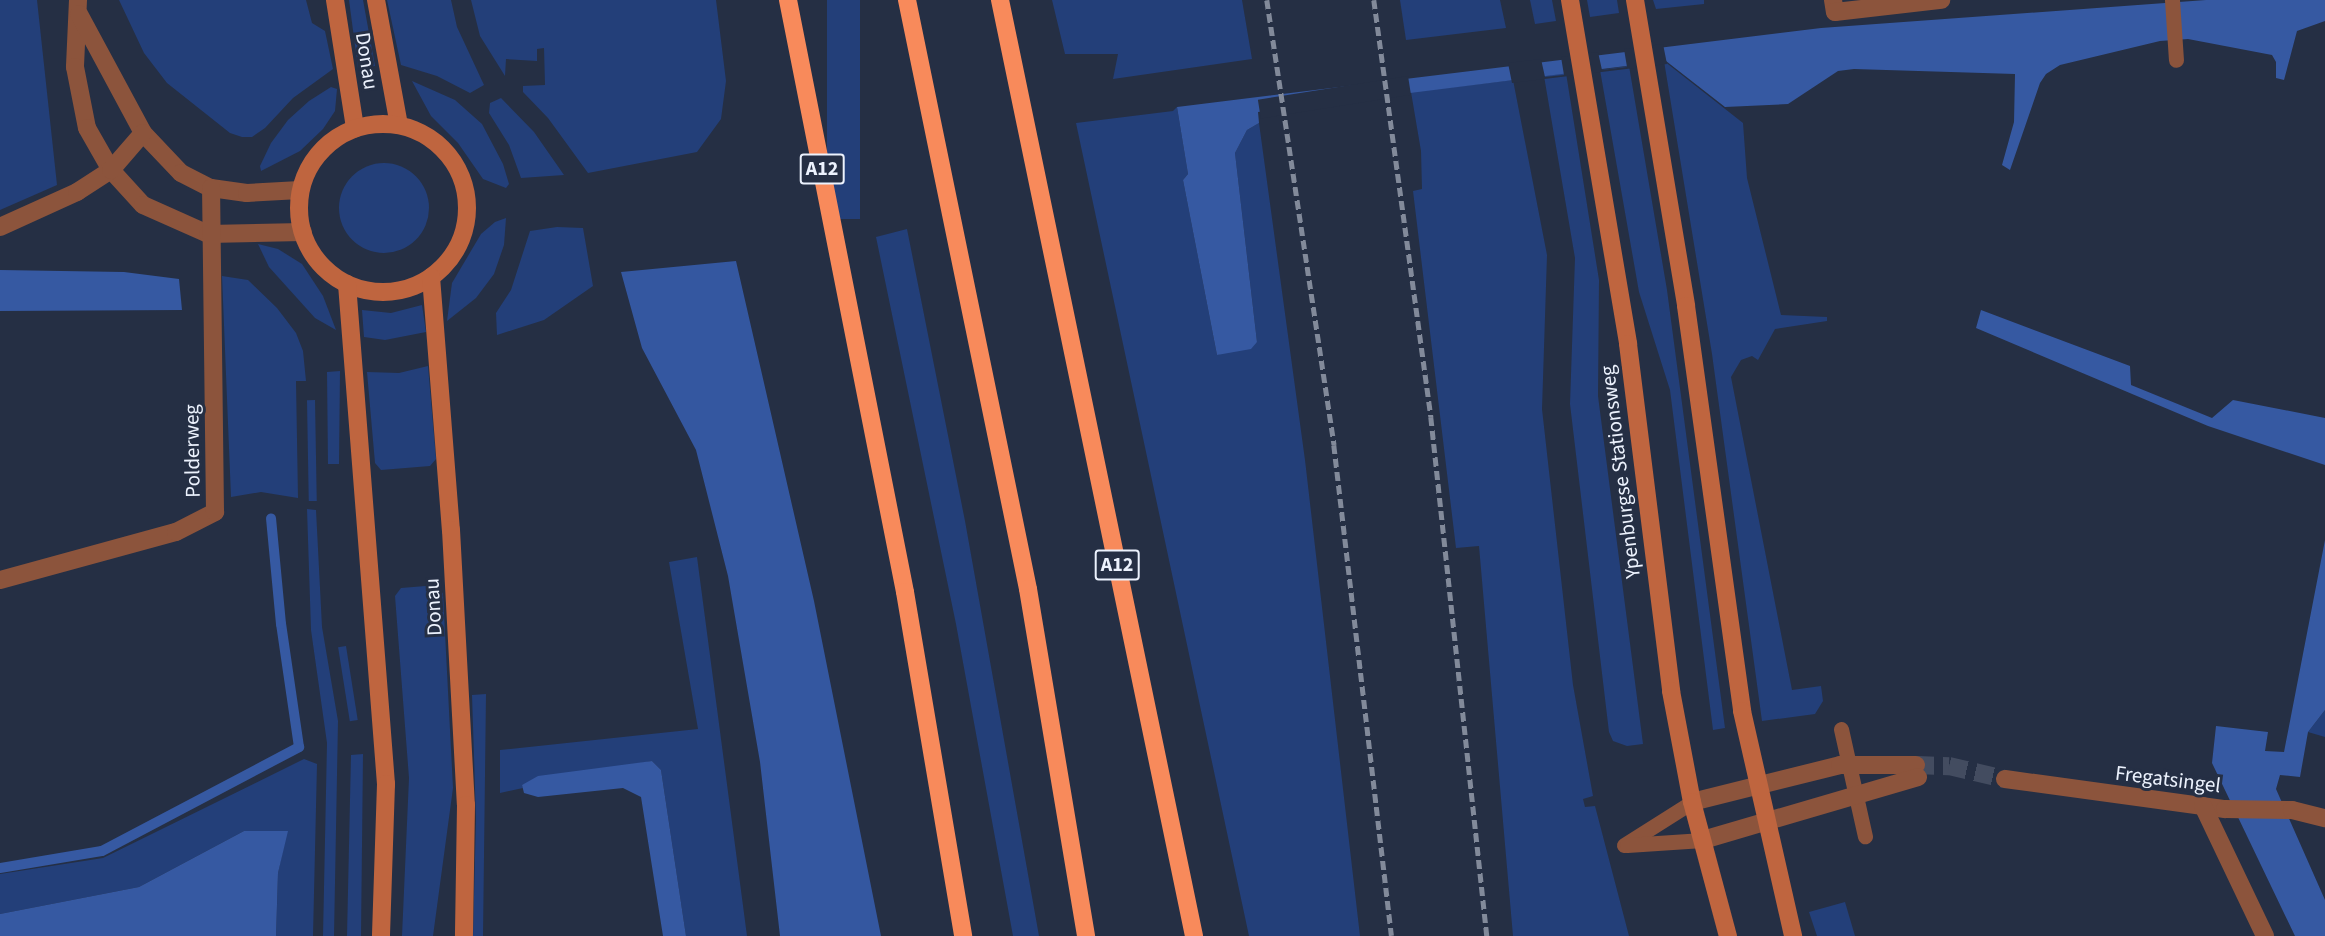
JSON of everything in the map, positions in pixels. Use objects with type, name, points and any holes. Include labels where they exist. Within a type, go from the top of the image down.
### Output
[{"type":"highway","name":"A12","points":[[788,0],[905,592],[963,936]]},
{"type":"highway","points":[[907,0],[1028,589],[1086,936]]},
{"type":"highway","name":"A12","points":[[1000,0],[1038,195],[1194,936]]},
{"type":"main road","name":"Donau","points":[[335,0],[355,128]]},
{"type":"main road","name":"Donau","points":[[376,0],[399,125]]},
{"type":"main road","name":"Ypenburgse Stationsweg","points":[[1570,0],[1628,344],[1671,690],[1692,802],[1728,936]]},
{"type":"main road","points":[[1636,6],[1696,377],[1742,711],[1792,936]]},
{"type":"main road","points":[[399,125],[437,143],[455,165],[465,191],[467,219],[458,246],[431,277],[390,292],[347,284],[320,263],[303,232],[300,190],[320,152],[355,128],[399,125]]},
{"type":"main road","name":"Donau","points":[[431,277],[452,530],[466,805],[464,936]]},
{"type":"main road","points":[[347,284],[386,784],[381,936]]},
{"type":"street","points":[[1833,0],[1835,12],[1941,0]]},
{"type":"street","points":[[78,6],[142,133],[181,173],[211,188],[247,193],[300,190]]},
{"type":"street","points":[[78,6],[75,67],[85,118],[111,170],[143,205],[208,234],[303,232]]},
{"type":"street","points":[[0,227],[76,192],[111,170],[142,133]]},
{"type":"street","points":[[208,234],[211,188]]},
{"type":"street","name":"Polderweg","points":[[0,580],[176,532],[215,512],[208,234]]},
{"type":"street","points":[[1692,802],[1848,765],[1917,771],[1854,797],[1767,824],[1703,840]]},
{"type":"street","name":"Fregatsingel","points":[[2005,779],[2225,809],[2292,810],[2324,820]]},
{"type":"street","points":[[2204,806],[2265,936]]},
{"type":"lane","points":[[2172,0],[2176,60]]},
{"type":"lane","points":[[1841,729],[1854,797],[1865,836]]},
{"type":"lane","points":[[1692,802],[1624,845],[1703,840]]},
{"type":"shaded area","points":[[0,0],[37,0],[57,185],[0,210]]},
{"type":"shaded area","points":[[119,0],[306,0],[312,23],[325,31],[333,69],[293,98],[265,128],[252,137],[242,137],[230,133],[167,83],[144,53]]},
{"type":"shaded area","points":[[349,0],[363,0],[375,66],[358,68]]},
{"type":"shaded area","points":[[387,0],[451,0],[457,27],[484,85],[470,93],[437,76],[401,65]]},
{"type":"shaded area","points":[[471,0],[716,0],[726,81],[721,119],[697,152],[588,173],[548,118],[523,92],[523,86],[545,85],[544,48],[537,49],[537,61],[506,59],[505,76],[480,36]]},
{"type":"shaded area","points":[[827,0],[860,0],[860,219],[827,219]]},
{"type":"shaded area","points":[[1052,0],[1242,0],[1252,59],[1113,79],[1118,54],[1065,54]]},
{"type":"shaded area","points":[[1400,0],[1500,0],[1506,28],[1406,40]]},
{"type":"shaded area","points":[[1530,0],[1552,0],[1556,21],[1535,24]]},
{"type":"shaded area","points":[[1587,0],[1617,0],[1619,13],[1590,17]]},
{"type":"shaded area","points":[[1653,0],[1704,0],[1704,4],[1656,9]]},
{"type":"shaded area","points":[[2206,0],[2325,0],[2325,21],[2297,31],[2284,80],[2276,78],[2276,62],[2272,55],[2188,39],[2160,41],[2060,65],[2046,74],[2040,83],[2010,170],[2002,165],[2014,122],[2015,74],[1854,69],[1838,71],[1788,104],[1725,107],[1666,61],[1258,112],[1259,123],[1247,130],[1235,153],[1257,342],[1251,349],[1217,355],[1183,180],[1188,174],[1177,107],[1821,28]]},
{"type":"shaded area","points":[[1664,61],[1743,123],[1747,178],[1781,315],[1827,317],[1827,321],[1775,329],[1758,360],[1752,356],[1741,360],[1731,377],[1792,690],[1821,686],[1823,701],[1815,714],[1762,721],[1712,354]]},
{"type":"shaded area","points":[[1629,66],[1667,290],[1725,728],[1713,730],[1670,390],[1639,292],[1600,70]]},
{"type":"shaded area","points":[[1566,73],[1599,280],[1598,396],[1643,744],[1627,746],[1613,741],[1609,732],[1570,404],[1575,258],[1544,76]]},
{"type":"shaded area","points":[[1513,80],[1547,255],[1542,409],[1573,685],[1593,796],[1583,799],[1585,807],[1595,806],[1629,936],[1513,936],[1479,546],[1456,548],[1413,191],[1422,189],[1421,151],[1411,92]]},
{"type":"shaded area","points":[[412,81],[455,100],[482,124],[503,164],[509,184],[506,188],[483,179],[458,143],[431,116]]},
{"type":"shaded area","points":[[331,87],[337,89],[335,111],[323,129],[300,151],[261,171],[260,166],[271,143],[288,120],[309,101]]},
{"type":"shaded area","points":[[501,98],[534,132],[564,175],[521,178],[509,145],[489,113],[490,103]]},
{"type":"shaded area","points":[[1177,107],[1188,174],[1183,180],[1217,355],[1257,342],[1235,153],[1247,130],[1259,123],[1305,460],[1360,936],[1249,936],[1076,123],[1173,111]]},
{"type":"shaded area","points":[[384,163],[401,167],[416,176],[425,191],[429,208],[425,225],[416,240],[401,249],[384,253],[367,249],[352,240],[343,225],[339,208],[343,191],[352,176],[367,167]]},
{"type":"shaded area","points":[[506,218],[504,245],[494,274],[476,298],[447,321],[452,283],[481,234],[495,222]]},
{"type":"shaded area","points":[[557,227],[583,228],[593,286],[544,320],[497,335],[496,313],[511,290],[530,231]]},
{"type":"shaded area","points":[[907,229],[965,521],[1039,936],[1013,936],[956,624],[876,237]]},
{"type":"shaded area","points":[[258,244],[278,249],[302,264],[323,296],[336,330],[315,318],[269,267]]},
{"type":"shaded area","points":[[736,261],[814,601],[881,936],[780,936],[760,762],[728,576],[696,450],[642,348],[621,272]]},
{"type":"shaded area","points":[[0,270],[124,272],[179,279],[182,310],[0,311]]},
{"type":"shaded area","points":[[222,276],[248,280],[277,308],[296,333],[303,351],[306,381],[296,381],[298,498],[261,492],[231,497]]},
{"type":"shaded area","points":[[422,305],[426,332],[385,340],[364,337],[362,310],[391,313]]},
{"type":"shaded area","points":[[1981,310],[2130,366],[2131,385],[2212,418],[2233,400],[2325,418],[2325,465],[2208,426],[1976,328]]},
{"type":"shaded area","points":[[428,366],[436,459],[430,466],[381,470],[375,463],[367,372],[399,373]]},
{"type":"shaded area","points":[[340,371],[339,464],[328,464],[327,372]]},
{"type":"shaded area","points":[[307,400],[315,400],[317,501],[309,501]]},
{"type":"shaded area","points":[[307,509],[316,510],[322,627],[338,721],[334,936],[323,936],[327,743],[311,630]]},
{"type":"shaded area","points":[[2325,540],[2325,710],[2308,732],[2300,777],[2280,775],[2276,789],[2325,900],[2325,936],[2295,936],[2212,763],[2216,726],[2268,732],[2265,751],[2284,752]]},
{"type":"shaded area","points":[[697,557],[747,936],[686,936],[661,770],[652,761],[522,785],[523,788],[500,793],[500,750],[698,729],[669,562]]},
{"type":"shaded area","points":[[438,585],[443,594],[453,788],[433,936],[402,936],[409,778],[395,596],[401,588]]},
{"type":"shaded area","points":[[346,646],[358,720],[350,721],[338,647]]},
{"type":"shaded area","points":[[486,694],[483,936],[473,936],[476,819],[472,695]]},
{"type":"shaded area","points":[[2325,710],[2325,737],[2308,732]]},
{"type":"shaded area","points":[[363,754],[361,936],[347,936],[351,755]]},
{"type":"shaded area","points":[[304,759],[317,764],[313,936],[276,936],[278,873],[287,831],[244,831],[139,887],[0,914],[0,874],[103,858]]},
{"type":"shaded area","points":[[652,761],[661,770],[686,936],[663,936],[641,797],[623,788],[538,797],[524,793],[522,785],[538,776]]},
{"type":"shaded area","points":[[244,831],[288,831],[278,873],[276,936],[0,936],[0,914],[139,887]]},
{"type":"shaded area","points":[[1845,902],[1855,936],[1817,936],[1809,912]]},
{"type":"pier","points":[[1663,44],[1667,64],[1512,83],[1508,63],[1541,59],[1545,77],[1564,75],[1561,57],[1598,52],[1602,70],[1627,67],[1624,49]]},
{"type":"pier","points":[[1408,76],[1411,95],[1261,119],[1258,100]]},
{"type":"waterway","points":[[0,868],[102,851],[299,747],[281,624],[271,518]]},
{"type":"tunnel","points":[[1916,765],[1949,766],[2005,779]]},
{"type":"railway","points":[[1267,0],[1334,445],[1392,936]]},
{"type":"railway","points":[[1374,0],[1431,417],[1487,936]]}]
